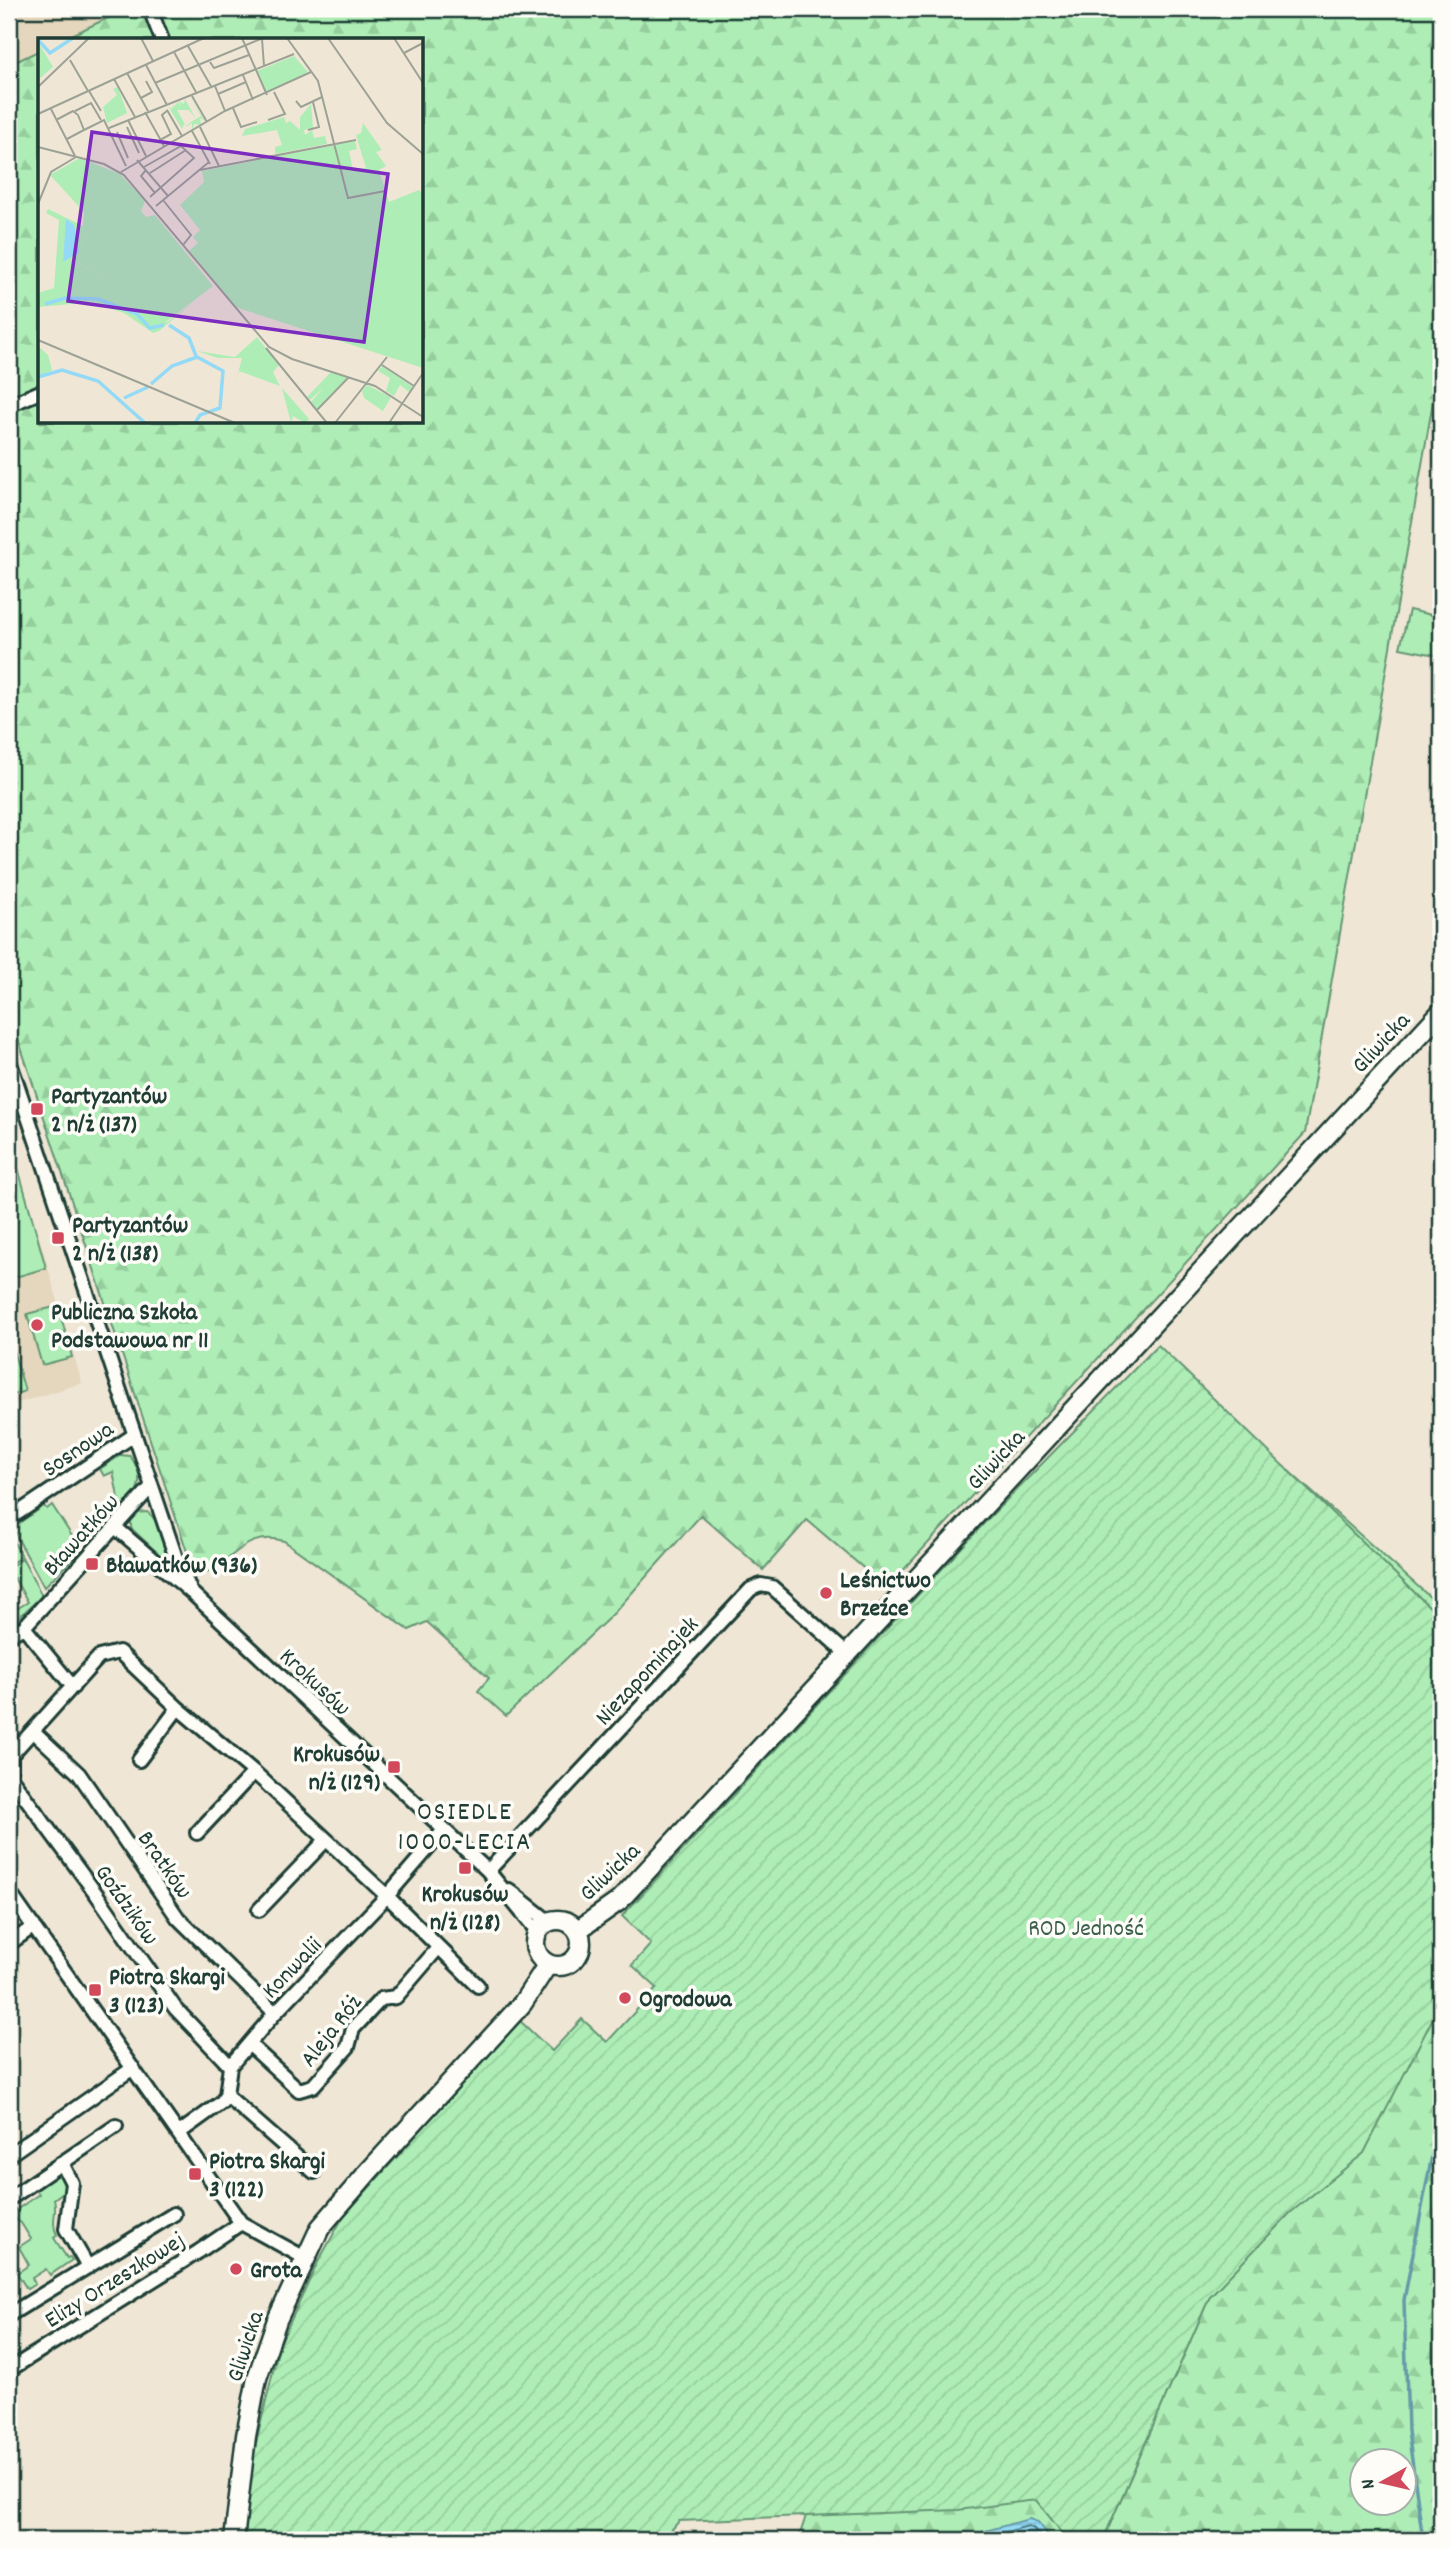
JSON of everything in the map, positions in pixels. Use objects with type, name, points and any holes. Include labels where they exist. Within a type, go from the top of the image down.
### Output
[{"type":"main road","name":"Gliwicka","points":[[578,1930],[619,1901],[1441,1012]]},
{"type":"main road","points":[[566,1921],[578,1930],[581,1948],[574,1960],[561,1966],[542,1961],[535,1950],[535,1937],[543,1926],[566,1921]]},
{"type":"main road","name":"Gliwicka","points":[[234,2540],[246,2437],[257,2378],[276,2320],[320,2228],[522,2004],[548,1964]]},
{"type":"street","points":[[150,9],[161,38]]},
{"type":"street","points":[[9,405],[38,393]]},
{"type":"street","points":[[9,1060],[151,1486],[177,1561],[192,1593]]},
{"type":"street","name":"Sosnowa","points":[[9,1519],[134,1435]]},
{"type":"street","name":"Bławatków","points":[[9,1635],[24,1627],[151,1486]]},
{"type":"street","name":"Krokusów","points":[[115,1527],[192,1593],[503,1885],[543,1926]]},
{"type":"street","name":"Niezapominajek","points":[[488,1871],[751,1588],[761,1585],[772,1587],[848,1654]]},
{"type":"street","points":[[24,1627],[73,1687]]},
{"type":"street","points":[[33,1731],[99,1657],[119,1651],[178,1709],[254,1772],[387,1896],[478,1986]]},
{"type":"street","points":[[139,1760],[178,1709]]},
{"type":"street","name":"Goździków","points":[[33,1731],[11,1755],[11,1778],[175,2008],[230,2066]]},
{"type":"street","name":"Bratków","points":[[33,1731],[79,1774],[178,1918],[275,2013]]},
{"type":"street","points":[[197,1833],[254,1772]]},
{"type":"street","name":"Konwalii","points":[[230,2066],[275,2013],[387,1896],[444,1830]]},
{"type":"street","points":[[259,1910],[326,1840]]},
{"type":"street","points":[[9,1892],[241,2223],[305,2259]]},
{"type":"street","points":[[9,1944],[34,1926]]},
{"type":"street","name":"Aleja Róż","points":[[250,2045],[299,2090],[313,2086],[348,2048],[353,2029],[382,1999],[396,1997],[438,1948]]},
{"type":"street","points":[[179,2133],[222,2102],[226,2095],[230,2066]]},
{"type":"street","points":[[9,2155],[133,2068]]},
{"type":"street","points":[[226,2095],[314,2172]]},
{"type":"street","points":[[9,2199],[116,2126]]},
{"type":"street","name":"Elizy Orzeszkowej","points":[[62,2163],[72,2183],[66,2229],[88,2267]]},
{"type":"street","name":"Elizy Orzeszkowej","points":[[9,2315],[174,2214]]},
{"type":"street","name":"Elizy Orzeszkowej","points":[[9,2370],[241,2223]]},
{"type":"shaded area","points":[[9,9],[127,9],[65,38],[38,38],[38,51],[9,65]]},
{"type":"shaded area","name":"Publiczna Szkoła Podstawowa nr 11","points":[[14,1152],[82,1383],[9,1406],[9,1154]]},
{"type":"green space","points":[[127,9],[1441,9],[1441,356],[1305,1133],[887,1588],[807,1520],[763,1570],[701,1515],[614,1613],[506,1716],[478,1691],[489,1678],[427,1622],[409,1630],[284,1541],[257,1540],[208,1572],[195,1576],[9,1011],[9,299],[12,298],[9,289],[9,65],[38,51],[38,424],[424,424],[424,38],[65,38]]},
{"type":"green space","points":[[1409,610],[1441,617],[1441,656],[1400,648]]},
{"type":"green space","points":[[18,1168],[46,1268],[9,1279],[9,1171]]},
{"type":"green space","points":[[58,1306],[72,1357],[42,1365],[27,1314]]},
{"type":"green space","name":"ROD Jedność","points":[[1158,1345],[1441,1618],[1441,2000],[1364,2153],[1290,2213],[1210,2296],[1103,2540],[1068,2540],[1036,2500],[958,2510],[679,2521],[663,2540],[242,2540],[253,2456],[279,2346],[317,2264],[343,2217],[519,2020],[552,2051],[582,2019],[607,2042],[657,1988],[632,1965],[651,1944],[622,1916],[988,1519]]},
{"type":"green space","points":[[14,1353],[25,1391],[9,1396],[9,1354]]},
{"type":"green space","points":[[121,1455],[130,1456],[136,1465],[139,1482],[134,1496],[116,1517],[113,1514],[120,1506],[113,1472],[104,1476],[100,1469]]},
{"type":"green space","points":[[1283,1466],[1441,1607],[1441,1618]]},
{"type":"green space","points":[[41,1504],[47,1509],[52,1505],[81,1550],[44,1587],[12,1528],[38,1510],[37,1507]]},
{"type":"green space","points":[[147,1512],[159,1527],[168,1559],[165,1560],[131,1528],[131,1518],[136,1513]]},
{"type":"green space","points":[[11,1537],[22,1557],[9,1564],[9,1538]]},
{"type":"green space","points":[[23,1559],[42,1596],[9,1626],[9,1613],[16,1606],[18,1608],[28,1602],[14,1578],[9,1580],[9,1567]]},
{"type":"green space","points":[[1441,2000],[1441,2276],[1434,2357],[1434,2406],[1441,2482],[1441,2540],[1103,2540],[1210,2296],[1290,2213],[1438,2008]]},
{"type":"green space","points":[[58,2170],[65,2174],[66,2190],[54,2199],[54,2225],[57,2235],[54,2238],[67,2258],[72,2260],[50,2275],[46,2269],[32,2278],[35,2284],[27,2289],[17,2273],[29,2265],[19,2247],[31,2239],[21,2223],[9,2215],[39,2194],[33,2185]]},
{"type":"green space","points":[[1036,2500],[1068,2540],[798,2540],[806,2516]]},
{"type":"water","points":[[1029,2519],[1038,2522],[1052,2540],[953,2540]]},
{"type":"waterway","points":[[1423,2540],[1408,2431],[1404,2300],[1441,2109]]},
{"type":"place","name":"Partyzantów 2 n/ż (137)","points":[[37,1109]]},
{"type":"place","name":"Partyzantów 2 n/ż (138)","points":[[58,1238]]},
{"type":"place","name":"Publiczna Szkoła Podstawowa nr 11","points":[[37,1325]]},
{"type":"place","name":"Bławatków (936)","points":[[92,1564]]},
{"type":"place","name":"Leśnictwo Brzeźce","points":[[826,1593]]},
{"type":"place","name":"Krokusów n/ż (129)","points":[[394,1767]]},
{"type":"place","name":"Krokusów n/ż (128)","points":[[465,1868]]},
{"type":"place","name":"Piotra Skargi 3 (123)","points":[[95,1990]]},
{"type":"place","name":"Ogrodowa","points":[[625,1998]]},
{"type":"place","name":"Piotra Skargi 3 (122)","points":[[195,2174]]},
{"type":"place","name":"Grota","points":[[236,2269]]},
{"type":"district","name":"OSIEDLE 1000-LECIA","points":[[465,1825]]}]
